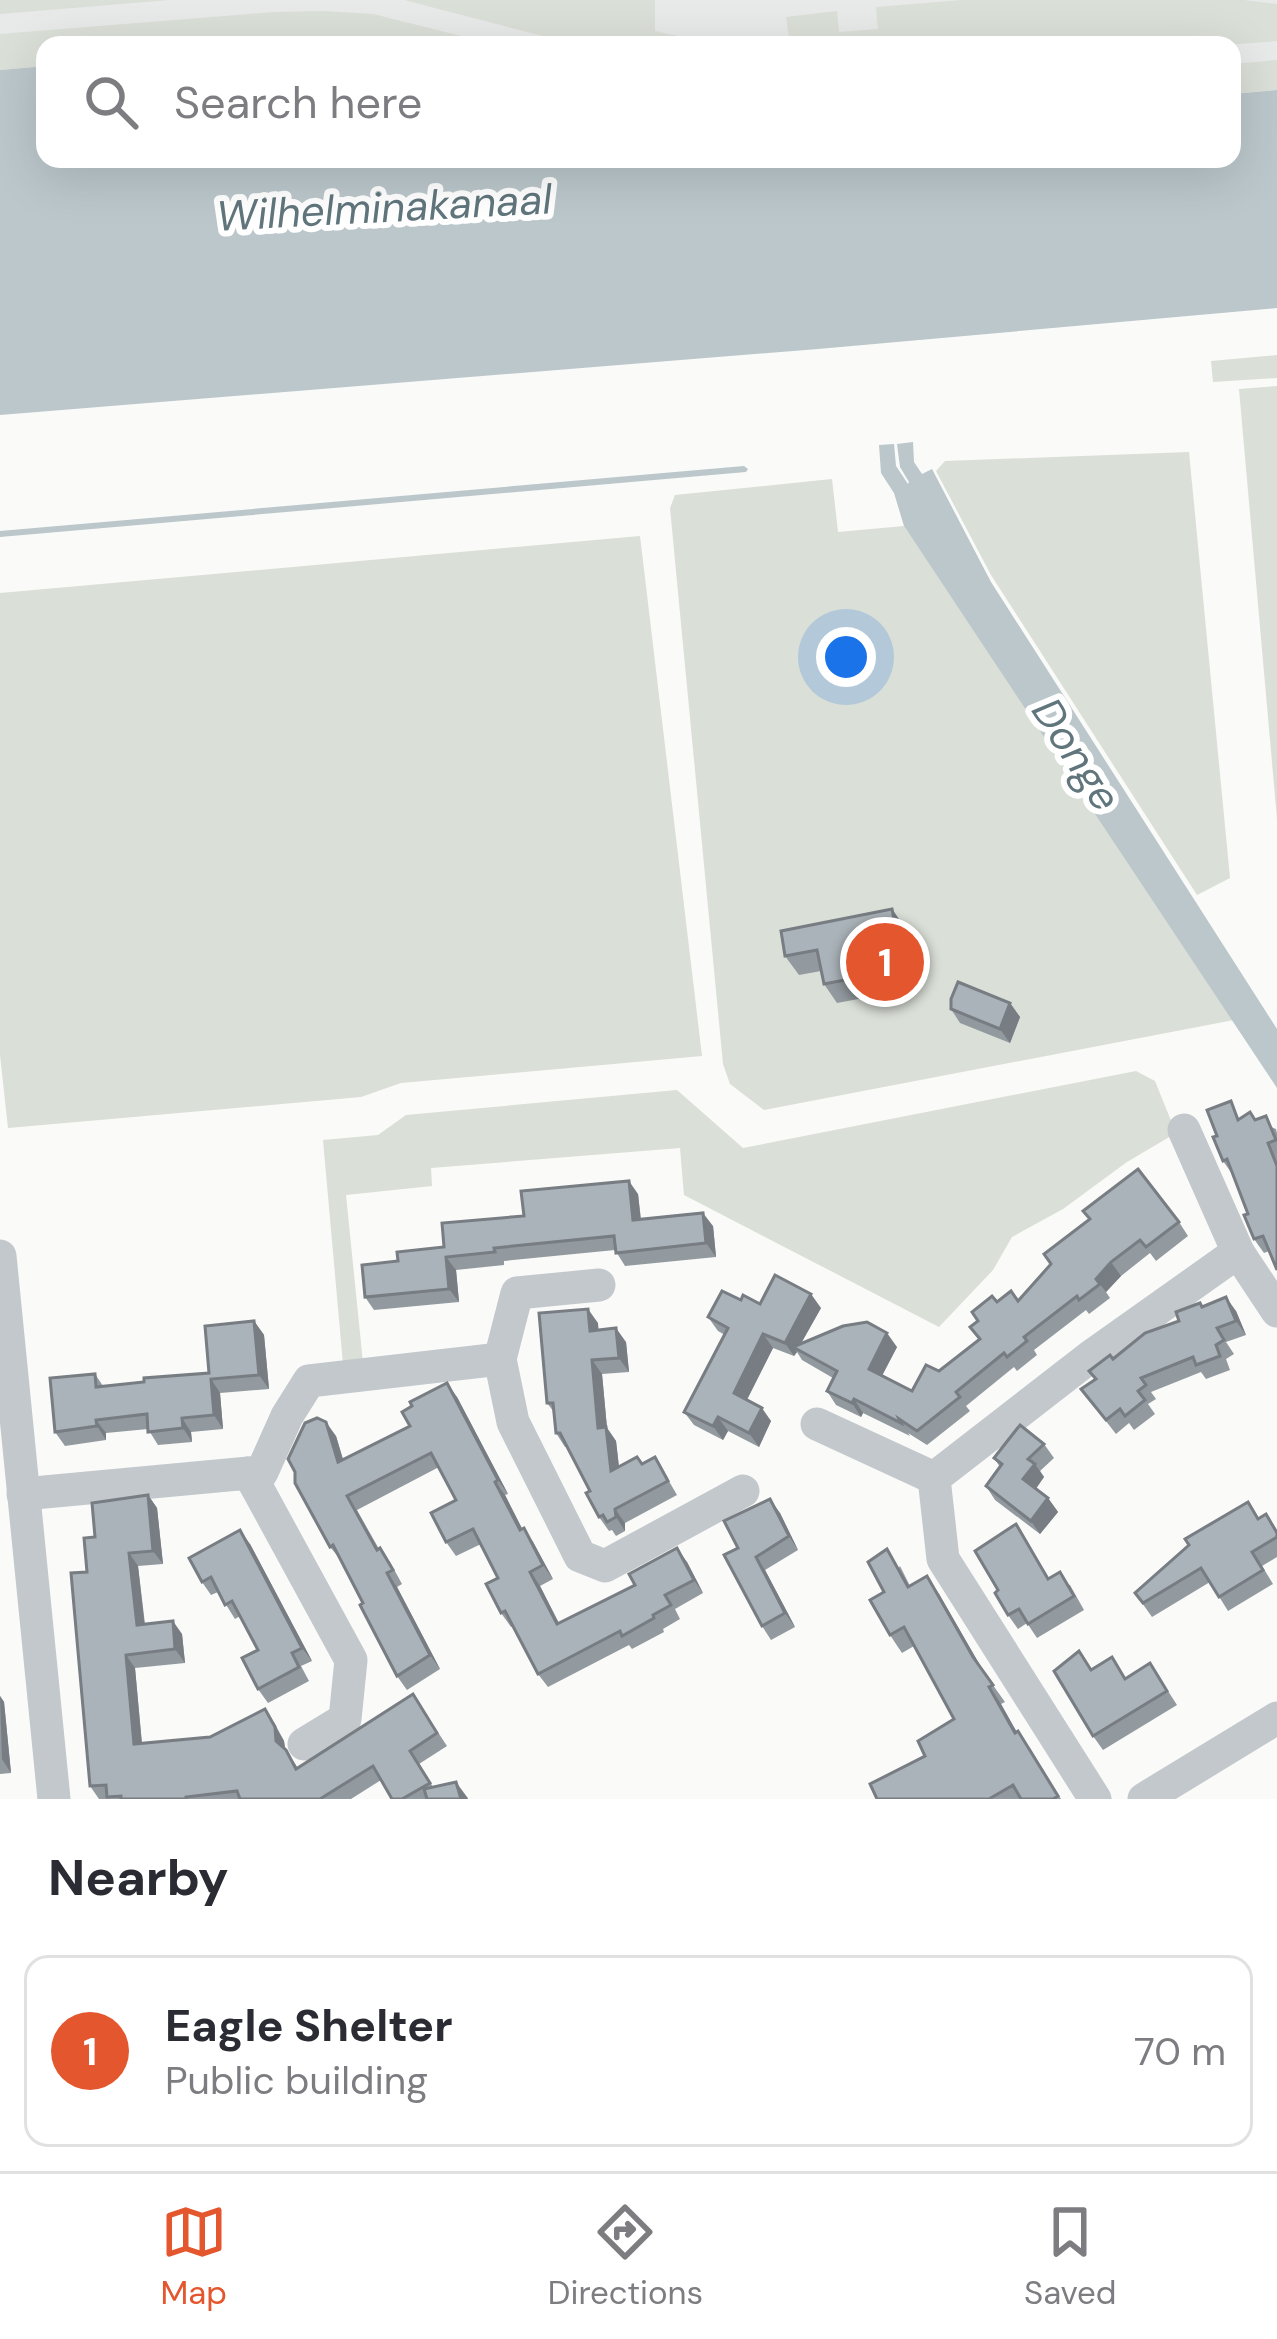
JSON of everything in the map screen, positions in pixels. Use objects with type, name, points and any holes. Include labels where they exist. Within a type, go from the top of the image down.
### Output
[{"type":"street","points":[[1184,1130],[1238,1252],[1277,1311]]},
{"type":"street","points":[[934,1478],[1090,1357],[1238,1252]]},
{"type":"street","points":[[0,1256],[54,1799]]},
{"type":"street","points":[[599,1285],[517,1294],[500,1359],[513,1422],[580,1556],[605,1566],[743,1491]]},
{"type":"street","points":[[22,1494],[262,1472],[309,1381],[500,1359]]},
{"type":"street","points":[[817,1424],[934,1478]]},
{"type":"street","points":[[249,1473],[351,1660],[345,1719],[304,1744]]},
{"type":"street","points":[[934,1478],[943,1558],[1095,1799]]},
{"type":"street","points":[[1144,1799],[1277,1718]]},
{"type":"shaded area","points":[[0,0],[1277,0],[1277,76],[1241,79],[1241,36],[36,36],[36,44],[0,44]]},
{"type":"shaded area","points":[[0,0],[170,0],[0,14]]},
{"type":"shaded area","points":[[404,0],[655,0],[655,31],[678,36],[542,36]]},
{"type":"shaded area","points":[[962,0],[1244,0],[1277,4],[1277,41],[1241,44],[1241,36],[789,36],[786,17],[837,11],[839,32],[878,29],[876,7]]},
{"type":"shaded area","points":[[275,12],[373,14],[461,36],[36,36],[36,67],[0,70],[0,34]]},
{"type":"shaded area","points":[[1277,60],[1277,90],[1241,93],[1241,63]]},
{"type":"shaded area","points":[[1277,355],[1277,378],[1213,382],[1211,361]]},
{"type":"shaded area","points":[[1277,386],[1277,819],[1239,389]]},
{"type":"shaded area","points":[[1189,452],[1230,878],[1197,895],[991,575],[936,471],[945,461]]},
{"type":"shaded area","points":[[832,479],[838,532],[904,526],[1234,1020],[764,1110],[730,1084],[723,1064],[670,508],[675,495]]},
{"type":"shaded area","points":[[640,536],[702,1056],[401,1083],[361,1097],[8,1128],[0,1055],[0,593]]},
{"type":"shaded area","points":[[1136,1071],[1155,1081],[1176,1133],[1063,1209],[1012,1237],[993,1270],[939,1327],[684,1195],[680,1148],[431,1168],[432,1186],[346,1195],[363,1363],[343,1364],[323,1140],[378,1135],[406,1115],[677,1090],[743,1148]]},
{"type":"water","name":"Wilhelminakanaal","points":[[36,67],[36,168],[1241,168],[1241,93],[1277,90],[1277,308],[0,415],[0,70]]},
{"type":"water","name":"Donge","points":[[913,442],[914,462],[922,474],[932,469],[991,582],[1277,1029],[1277,1088],[904,526],[894,493],[881,473],[879,445],[894,444],[896,466],[908,484],[897,444]]},
{"type":"water","points":[[744,466],[746,472],[0,537],[0,531]]},
{"type":"building","points":[[892,909],[903,969],[824,984],[817,950],[785,956],[781,931]]},
{"type":"building","points":[[958,982],[1010,1003],[1000,1029],[951,1009]]},
{"type":"building","points":[[1231,1101],[1238,1120],[1250,1112],[1255,1120],[1266,1116],[1276,1140],[1268,1143],[1277,1166],[1277,1270],[1263,1236],[1254,1239],[1227,1159],[1223,1161],[1213,1137],[1217,1136],[1207,1110]]},
{"type":"building","points":[[1138,1169],[1179,1222],[1146,1247],[1140,1240],[1111,1262],[1096,1279],[1100,1284],[1024,1337],[1027,1341],[1007,1357],[1004,1353],[917,1431],[854,1399],[852,1403],[827,1391],[837,1371],[793,1347],[843,1326],[867,1322],[887,1333],[869,1369],[912,1391],[926,1365],[939,1371],[980,1339],[970,1327],[978,1321],[972,1312],[992,1296],[997,1302],[1011,1291],[1018,1301],[1051,1264],[1044,1254],[1090,1219],[1083,1211]]},
{"type":"building","points":[[629,1181],[633,1220],[703,1213],[706,1243],[616,1253],[614,1236],[494,1248],[495,1252],[446,1257],[449,1289],[365,1297],[362,1265],[398,1261],[397,1252],[444,1247],[442,1223],[524,1216],[521,1191]]},
{"type":"building","points":[[775,1275],[811,1294],[785,1343],[763,1334],[734,1393],[762,1408],[749,1433],[718,1417],[713,1426],[684,1412],[728,1328],[708,1317],[722,1291],[760,1304]]},
{"type":"building","points":[[1226,1297],[1236,1321],[1217,1328],[1224,1340],[1216,1345],[1220,1356],[1196,1365],[1193,1357],[1141,1378],[1146,1385],[1138,1391],[1145,1400],[1125,1416],[1120,1409],[1106,1420],[1081,1389],[1096,1379],[1089,1371],[1145,1333],[1179,1321],[1176,1312]]},
{"type":"building","points":[[588,1309],[590,1331],[616,1328],[619,1358],[592,1360],[598,1428],[606,1427],[611,1471],[637,1457],[642,1464],[655,1457],[668,1481],[615,1509],[616,1517],[607,1522],[586,1493],[590,1491],[556,1433],[553,1403],[547,1403],[539,1313]]},
{"type":"building","points":[[254,1321],[259,1375],[211,1379],[214,1415],[182,1418],[183,1428],[148,1432],[147,1414],[96,1420],[97,1426],[55,1432],[50,1378],[95,1374],[96,1387],[209,1373],[205,1326]]},
{"type":"building","points":[[447,1383],[520,1530],[524,1528],[543,1565],[530,1572],[557,1624],[635,1585],[629,1574],[677,1548],[694,1580],[665,1595],[671,1605],[654,1618],[538,1674],[486,1584],[498,1578],[473,1529],[446,1542],[431,1513],[456,1500],[431,1453],[347,1496],[393,1570],[387,1573],[430,1655],[397,1676],[333,1545],[330,1547],[295,1483],[288,1459],[305,1423],[317,1418],[326,1422],[338,1462],[410,1426],[402,1412],[412,1406],[410,1402]]},
{"type":"building","points":[[1020,1425],[1044,1444],[1028,1459],[1035,1464],[1023,1479],[1048,1498],[1031,1521],[986,1486],[1002,1464],[994,1458]]},
{"type":"building","points":[[148,1495],[153,1551],[129,1553],[137,1625],[173,1621],[175,1649],[126,1655],[134,1744],[210,1737],[265,1709],[275,1727],[276,1741],[296,1769],[413,1694],[437,1733],[410,1751],[430,1783],[402,1799],[392,1799],[373,1766],[320,1799],[240,1799],[237,1791],[186,1799],[121,1799],[107,1797],[106,1785],[90,1786],[71,1573],[87,1572],[84,1538],[95,1537],[92,1503]]},
{"type":"building","points":[[770,1499],[789,1536],[756,1557],[785,1613],[762,1626],[724,1555],[738,1548],[724,1521]]},
{"type":"building","points":[[1248,1502],[1258,1519],[1266,1514],[1277,1533],[1252,1552],[1263,1570],[1219,1597],[1201,1568],[1143,1603],[1135,1593],[1189,1545],[1185,1539]]},
{"type":"building","points":[[1016,1524],[1048,1579],[1060,1572],[1074,1596],[1028,1624],[1019,1609],[1008,1615],[975,1551]]},
{"type":"building","points":[[240,1530],[302,1648],[292,1653],[299,1667],[258,1689],[242,1658],[258,1650],[232,1601],[225,1605],[211,1577],[202,1582],[189,1558]]},
{"type":"building","points":[[887,1549],[908,1587],[927,1576],[993,1685],[989,1687],[1015,1733],[1018,1731],[1058,1796],[1021,1799],[1013,1785],[989,1799],[877,1799],[870,1784],[925,1756],[918,1741],[954,1719],[904,1627],[890,1635],[870,1600],[884,1592],[868,1562]]},
{"type":"building","points":[[1079,1651],[1091,1670],[1112,1657],[1125,1679],[1150,1663],[1167,1691],[1093,1736],[1054,1671]]},
{"type":"building","points":[[456,1782],[461,1799],[427,1799],[424,1789]]},
{"type":"place","name":"Eagle Shelter","points":[[885,962]]}]
